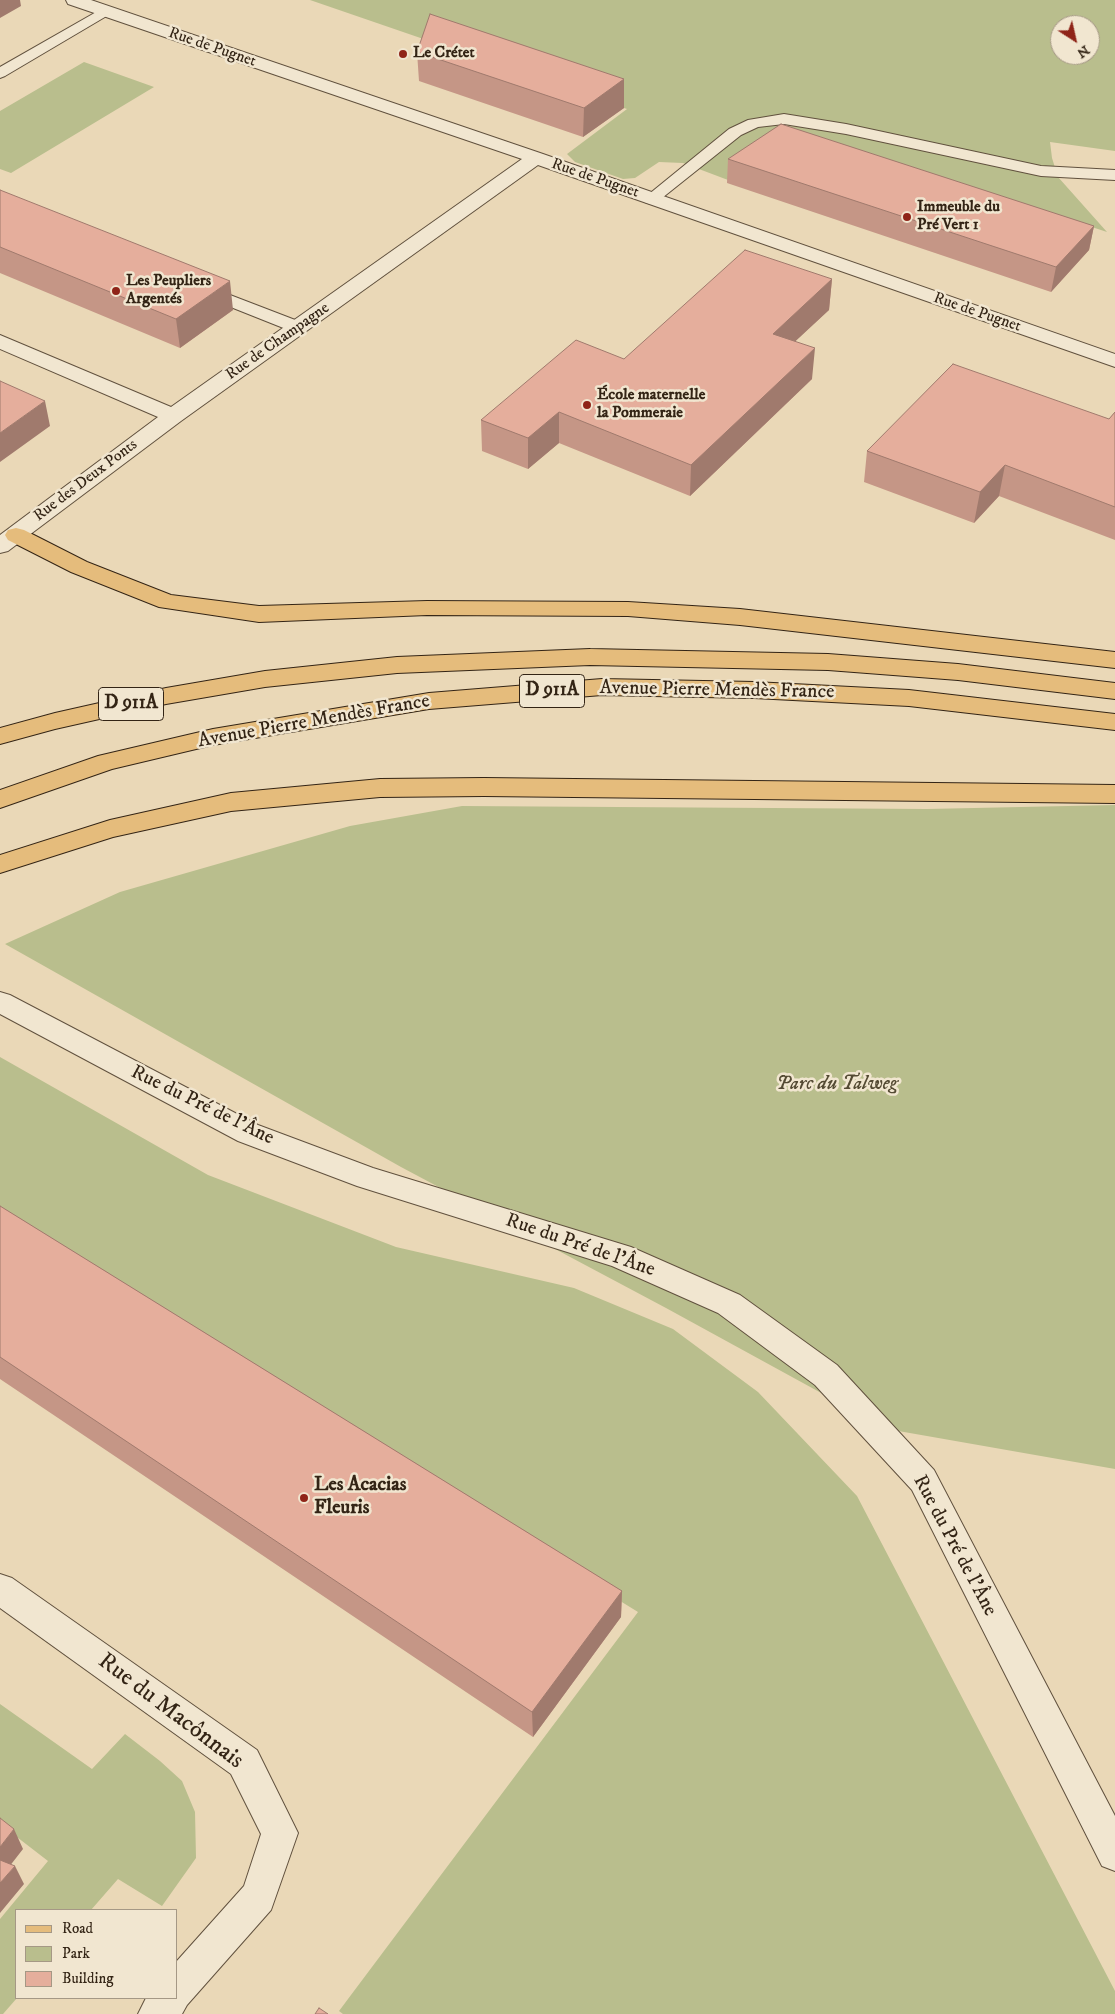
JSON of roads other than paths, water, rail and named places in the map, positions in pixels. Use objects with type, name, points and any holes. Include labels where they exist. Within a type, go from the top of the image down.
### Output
[{"type":"main road","points":[[8,540],[166,602],[259,614],[427,608],[628,609],[750,618],[1115,660]]},
{"type":"main road","name":"Avenue Pierre Mendès France","points":[[0,736],[55,721],[157,698],[265,679],[398,665],[580,658],[828,662],[958,672],[1115,691]]},
{"type":"main road","name":"Avenue Pierre Mendès France","points":[[0,799],[107,762],[213,737],[428,701],[602,687],[754,690],[909,698],[1115,722]]},
{"type":"main road","points":[[0,864],[110,829],[231,802],[380,788],[484,787],[1115,794]]},
{"type":"street","name":"Rue de Pugnet","points":[[74,0],[652,198],[1115,361]]},
{"type":"street","name":"Rue de Champagne","points":[[172,416],[536,158]]},
{"type":"street","points":[[0,341],[172,416]]},
{"type":"street","name":"Rue des Deux Ponts","points":[[8,540],[172,416]]},
{"type":"street","name":"Rue du Pré de l'Âne","points":[[0,1002],[248,1133],[366,1178],[620,1256],[729,1304],[826,1375],[923,1480],[1115,1853]]},
{"type":"street","name":"Rue du Macônnais","points":[[0,1589],[244,1762],[280,1833],[258,1897],[178,1989]]},
{"type":"street","points":[[157,2014],[170,1999]]},
{"type":"lane","points":[[0,73],[105,11]]},
{"type":"lane","points":[[652,198],[735,132],[754,123],[784,119],[846,129],[1041,170],[1115,175]]},
{"type":"lane","points":[[192,285],[298,327]]},
{"type":"place","name":"Le Crétet","points":[[403,54]]},
{"type":"place","name":"Immeuble du Pré Vert 1","points":[[907,217]]},
{"type":"place","name":"Les Peupliers Argentés","points":[[116,291]]},
{"type":"place","name":"École maternelle la Pommeraie","points":[[587,405]]},
{"type":"place","name":"Les Acacias Fleuris","points":[[304,1498]]},
{"type":"park label","name":"Parc du Talweg","points":[[837,1085]]}]
